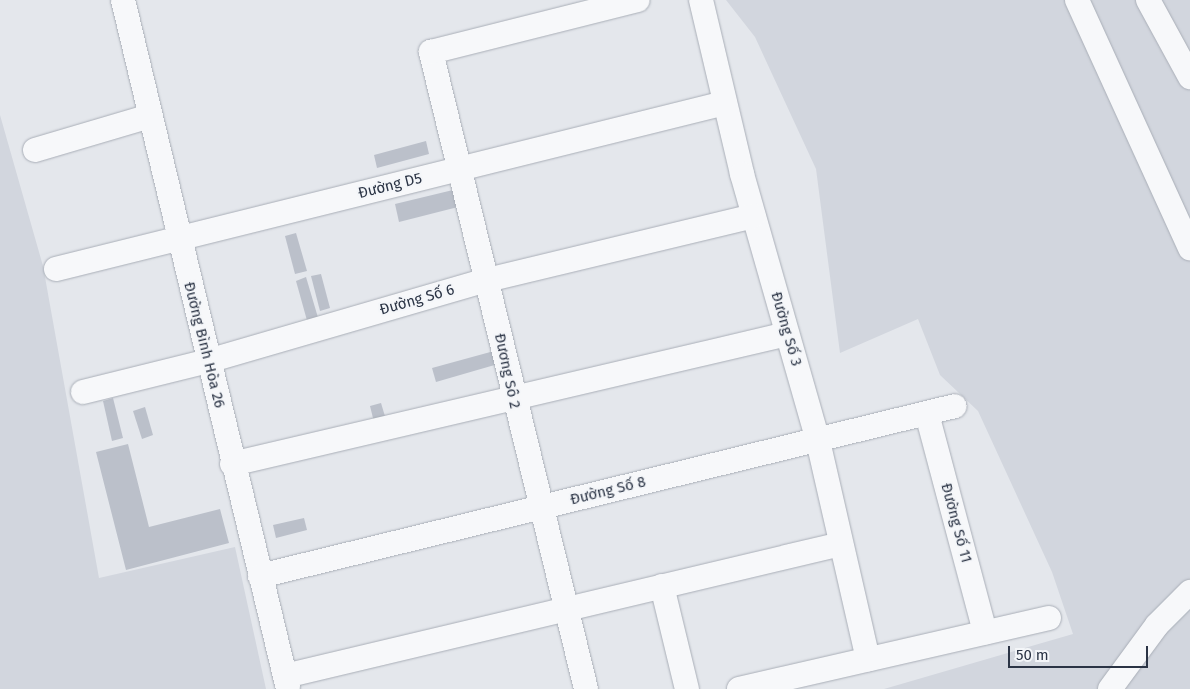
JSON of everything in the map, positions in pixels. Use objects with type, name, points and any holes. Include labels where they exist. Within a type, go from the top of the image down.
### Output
[{"type":"street","name":"Đường Bình Hòa 26","points":[[124,0],[178,238],[286,683]]},
{"type":"street","name":"Đương Sô 2","points":[[586,689],[513,398],[487,280],[431,52],[638,0]]},
{"type":"street","name":"Đường Số 3","points":[[701,0],[753,216],[818,441],[868,659]]},
{"type":"street","points":[[1077,0],[1190,248]]},
{"type":"street","points":[[1148,0],[1190,77]]},
{"type":"street","name":"Đường D5","points":[[56,269],[725,103]]},
{"type":"street","points":[[35,150],[150,116]]},
{"type":"street","name":"Đường Số 6","points":[[83,392],[208,361],[487,280],[753,216]]},
{"type":"street","points":[[232,464],[787,334]]},
{"type":"street","name":"Đường Số 8","points":[[260,576],[955,406]]},
{"type":"street","name":"Đường Số 11","points":[[927,414],[985,632]]},
{"type":"street","points":[[286,683],[566,609],[841,544]]},
{"type":"street","points":[[662,586],[687,689]]},
{"type":"street","points":[[1110,689],[1157,625],[1190,592]]},
{"type":"street","points":[[739,689],[1049,618]]},
{"type":"shaded area","points":[[726,0],[1190,0],[1190,689],[884,689],[1073,634],[1052,572],[978,411],[940,375],[918,319],[840,353],[816,169],[755,37]]},
{"type":"shaded area","points":[[0,115],[43,266],[99,578],[235,547],[266,689],[0,689]]},
{"type":"building","points":[[426,141],[429,154],[377,168],[374,155]]},
{"type":"building","points":[[453,190],[458,207],[399,222],[395,204]]},
{"type":"building","points":[[296,233],[307,271],[295,274],[285,236]]},
{"type":"building","points":[[321,274],[330,308],[320,311],[311,276]]},
{"type":"building","points":[[306,277],[319,321],[308,324],[296,281]]},
{"type":"building","points":[[494,351],[498,364],[436,382],[432,368]]},
{"type":"building","points":[[113,398],[123,438],[112,441],[103,401]]},
{"type":"building","points":[[381,403],[387,423],[375,426],[370,406]]},
{"type":"building","points":[[145,407],[153,435],[142,439],[133,411]]},
{"type":"building","points":[[128,444],[149,527],[220,509],[229,543],[126,570],[96,452]]},
{"type":"building","points":[[304,518],[307,530],[276,538],[273,525]]}]
